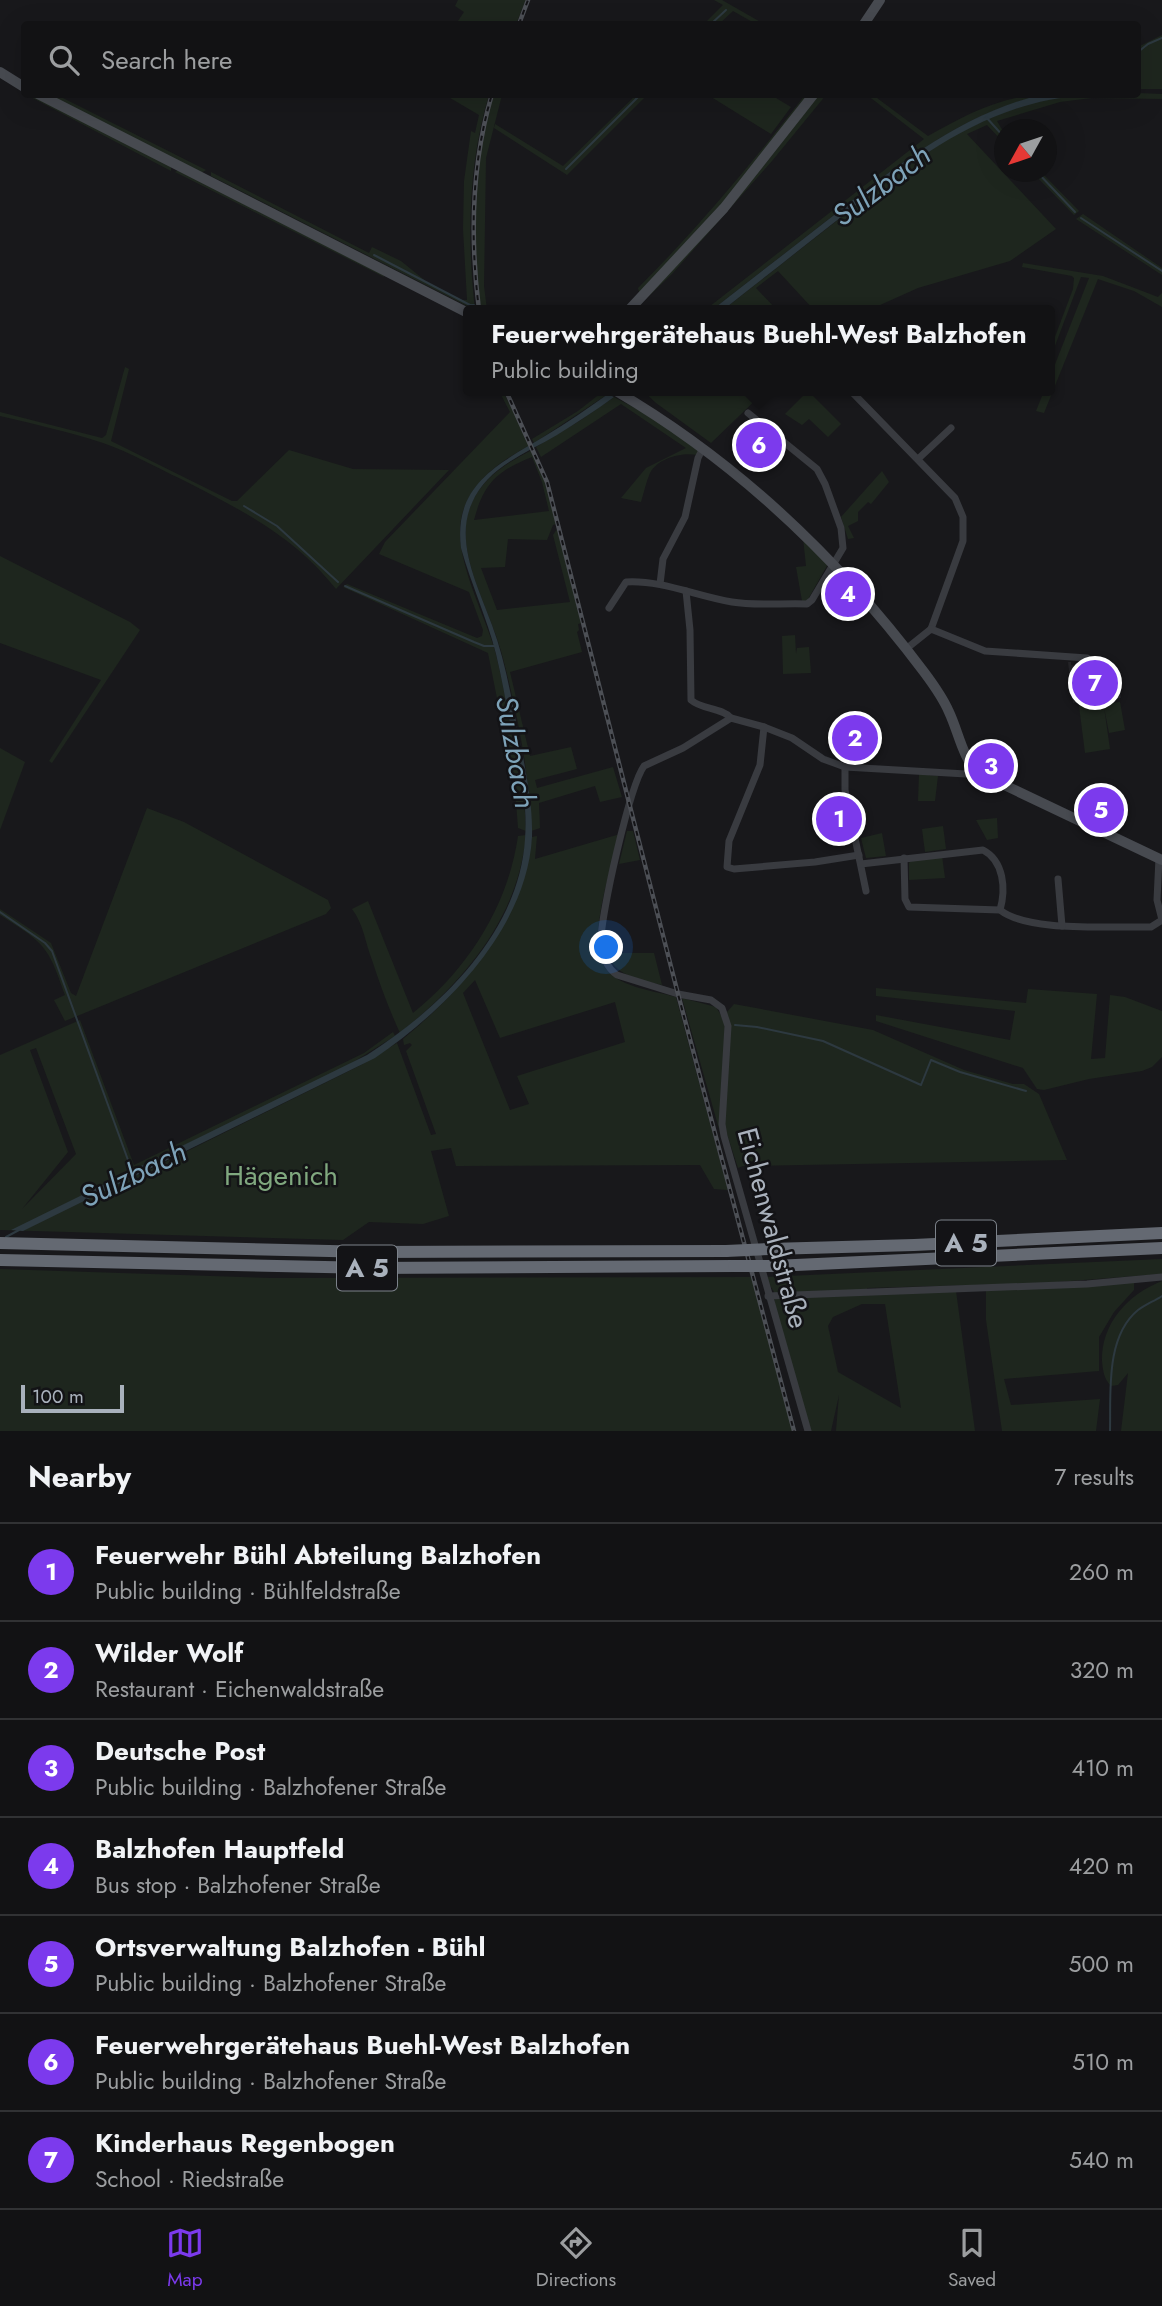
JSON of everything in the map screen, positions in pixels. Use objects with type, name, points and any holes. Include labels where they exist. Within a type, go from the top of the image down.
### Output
[{"type":"highway","name":"A 5","points":[[0,1243],[385,1252],[726,1251],[1162,1233]]},
{"type":"highway","name":"A 5","points":[[0,1260],[371,1268],[774,1266],[1162,1248]]},
{"type":"street","points":[[866,21],[880,0]]},
{"type":"street","points":[[0,72],[21,85]]},
{"type":"street","points":[[46,98],[463,310]]},
{"type":"street","points":[[634,305],[724,208],[811,98]]},
{"type":"street","points":[[625,396],[703,448],[757,491],[833,565],[906,649],[944,702],[967,758],[976,771],[994,782],[1160,859],[1157,900],[1162,920],[1151,927],[1062,926],[1027,922],[1000,910],[909,907],[905,899],[904,858]]},
{"type":"street","points":[[856,396],[955,498],[962,512],[963,541],[931,629],[906,649]]},
{"type":"street","points":[[610,608],[626,582],[660,584],[734,602],[807,604],[812,600],[841,552],[844,541],[822,476],[806,459],[748,413]]},
{"type":"street","points":[[918,460],[951,428]]},
{"type":"street","points":[[660,584],[663,559],[685,517],[698,458],[703,448]]},
{"type":"street","points":[[686,591],[690,630],[691,700],[696,704],[792,738],[823,759],[845,767],[966,774],[976,771]]},
{"type":"street","points":[[931,629],[985,651],[1087,658]]},
{"type":"street","name":"Eichenwaldstraße","points":[[731,718],[642,769],[628,806],[606,902],[601,939],[604,959],[611,971],[617,975],[678,994],[711,1000],[724,1011],[728,1026],[722,1124],[768,1296],[808,1431]]},
{"type":"street","points":[[764,727],[760,765],[729,841],[727,866],[734,869],[761,867],[859,855]]},
{"type":"street","points":[[845,767],[845,790],[866,891]]},
{"type":"street","points":[[862,864],[986,851],[1001,869],[1003,901],[1000,910]]},
{"type":"street","points":[[1058,879],[1062,926]]},
{"type":"street","points":[[768,1296],[1087,1284],[1162,1277]]},
{"type":"shaded area","points":[[1068,662],[1085,667],[1086,662],[1117,667],[1121,698],[1073,703]]},
{"type":"green space","points":[[458,0],[526,0],[517,21],[458,21],[464,12],[455,6]]},
{"type":"green space","points":[[714,0],[722,0],[759,21],[751,21],[733,11],[722,21],[707,21],[723,5]]},
{"type":"green space","points":[[1162,35],[1162,89],[1141,89],[1141,46]]},
{"type":"green space","points":[[1141,93],[1162,94],[1162,99],[1092,98],[1141,98]]},
{"type":"green space","points":[[33,98],[39,98],[171,166],[171,171]]},
{"type":"green space","points":[[52,98],[63,98],[206,170],[201,173]]},
{"type":"green space","points":[[450,98],[488,98],[477,148],[471,202],[475,305],[465,305],[211,176],[211,172],[369,253],[372,247],[401,261],[428,283],[467,300],[463,229],[464,181],[471,131],[475,133],[479,115]]},
{"type":"green space","points":[[492,98],[501,98],[486,158],[484,286],[486,305],[480,305],[476,257],[476,202],[486,121]]},
{"type":"green space","points":[[633,98],[644,98],[567,175],[494,128],[495,124],[563,166]]},
{"type":"green space","points":[[713,98],[776,98],[791,107],[771,134]]},
{"type":"green space","points":[[803,98],[808,98],[728,198],[641,293],[639,292],[638,288],[683,242]]},
{"type":"green space","points":[[817,98],[824,98],[772,161],[672,274],[646,299],[749,184]]},
{"type":"green space","points":[[871,98],[877,98],[928,136],[969,114],[998,103],[1018,98],[1033,98],[987,114],[960,127],[910,158],[718,305],[711,305],[924,139]]},
{"type":"green space","points":[[1054,98],[1092,98],[1060,102],[1004,119],[994,119],[994,132],[987,125],[967,134],[994,163],[994,182],[1012,182],[1056,229],[1010,261],[918,288],[880,305],[809,305],[778,271],[756,288],[772,305],[729,305],[890,179],[951,136],[1001,113]]},
{"type":"green space","points":[[179,170],[383,275],[384,277],[175,172]]},
{"type":"green space","points":[[1042,182],[1051,182],[1079,211],[1074,215]]},
{"type":"green space","points":[[1083,214],[1162,268],[1162,275],[1076,219]]},
{"type":"green space","points":[[1023,263],[1103,276],[1158,297],[1162,293],[1162,307],[1134,291],[1098,279],[1055,386],[1055,364],[1089,278],[1081,277],[1055,346],[1055,337],[1073,289],[1074,278],[1022,267]]},
{"type":"green space","points":[[125,367],[129,369],[111,441],[232,501],[237,501],[289,450],[353,469],[449,470],[336,589],[302,553],[265,525],[181,479],[103,443],[0,416],[0,412],[102,438],[106,435]]},
{"type":"green space","points":[[502,396],[506,396],[530,445],[499,464],[481,480],[463,511],[460,527],[461,545],[470,582],[499,668],[520,775],[526,831],[518,828],[515,789],[488,653],[343,587],[347,584],[477,638],[482,636],[483,630],[469,592],[379,554],[385,542],[510,412]]},
{"type":"green space","points":[[597,396],[605,396],[534,443],[532,439]]},
{"type":"green space","points":[[648,396],[760,396],[711,443]]},
{"type":"green space","points":[[803,396],[813,396],[841,424],[828,437],[809,419],[802,425],[785,414]]},
{"type":"green space","points":[[1042,396],[1051,396],[1044,413],[1036,411]]},
{"type":"green space","points":[[614,397],[652,417],[698,450],[697,455],[684,454],[659,463],[650,473],[641,502],[621,498],[646,468],[686,448],[621,404],[541,457],[536,447]]},
{"type":"green space","points":[[532,450],[545,482],[556,524],[553,525],[547,540],[508,539],[505,567],[481,568],[497,610],[570,602],[553,535],[557,529],[582,623],[578,624],[577,632],[582,652],[510,672],[530,756],[571,747],[577,769],[535,780],[537,788],[613,767],[622,797],[600,802],[595,786],[539,803],[540,828],[531,831],[525,764],[512,694],[496,635],[471,567],[465,533],[471,505],[483,484]],"holes":[[[532,457],[549,511],[474,520],[482,497],[501,473]]]},
{"type":"green space","points":[[882,471],[889,482],[871,504],[868,502],[858,512],[858,521],[848,526],[854,538],[848,539],[841,517]]},
{"type":"green space","points":[[803,538],[828,564],[807,601],[802,601],[796,567],[806,566]]},
{"type":"green space","points":[[0,556],[130,622],[140,630],[52,763],[49,761],[101,680],[0,643]]},
{"type":"green space","points":[[795,635],[796,654],[797,648],[809,647],[811,673],[783,674],[782,636]]},
{"type":"green space","points":[[1120,702],[1125,730],[1109,733],[1104,707],[1110,749],[1085,753],[1079,706]]},
{"type":"green space","points":[[0,748],[25,762],[0,830]]},
{"type":"green space","points":[[919,774],[938,776],[935,801],[918,801]]},
{"type":"green space","points":[[147,808],[184,822],[328,900],[331,908],[326,914],[65,1021],[54,1000],[65,995],[49,955],[35,939],[0,915],[0,909],[51,943],[71,993],[76,996]]},
{"type":"green space","points":[[997,818],[998,838],[987,840],[976,820]]},
{"type":"green space","points":[[943,826],[946,849],[925,852],[922,829]]},
{"type":"green space","points":[[627,831],[633,831],[640,860],[619,864]]},
{"type":"green space","points":[[882,833],[886,856],[866,858],[861,838]]},
{"type":"green space","name":"Hägenich","points":[[620,834],[602,904],[598,943],[601,958],[607,970],[621,981],[676,997],[728,1190],[714,1189],[700,1165],[456,1166],[451,1148],[431,1151],[449,1216],[423,1224],[369,1222],[343,1240],[0,1230],[0,1055],[80,1020],[134,1165],[364,1053],[393,1032],[395,1036],[347,1066],[136,1169],[139,1175],[359,1066],[397,1043],[431,1135],[436,1134],[406,1051],[412,1045],[404,1045],[403,1039],[448,997],[487,950],[516,897],[526,868],[532,837],[537,836],[535,859]],"holes":[[[475,980],[500,1038],[615,1002],[625,1042],[517,1076],[529,1104],[510,1110],[463,993]],[[36,1048],[76,1154],[22,1209],[68,1152],[30,1050]]]},
{"type":"green space","points":[[526,835],[521,866],[512,895],[484,947],[445,992],[400,1033],[381,988],[362,927],[352,909],[368,901],[413,1013],[451,977],[482,934],[505,887],[518,836]]},
{"type":"green space","points":[[942,856],[945,878],[909,880],[909,863],[912,859]]},
{"type":"green space","points":[[654,953],[662,985],[623,973],[608,954]]},
{"type":"green space","points":[[876,988],[1026,1003],[1028,989],[1097,994],[1091,1059],[1105,1058],[1110,995],[1125,997],[1162,1011],[1162,1057],[1152,1067],[1142,1071],[1089,1079],[1044,1090],[1037,1089],[1023,1068],[876,1021],[876,1015],[1010,1040],[1015,1011],[876,996]]},
{"type":"green space","points":[[682,998],[716,1007],[725,1022],[723,1143]]},
{"type":"green space","points":[[734,1004],[873,1030],[964,1070],[1013,1084],[1024,1084],[1039,1094],[1067,1160],[738,1168],[724,1125],[727,1012]]},
{"type":"green space","points":[[1162,1259],[1162,1274],[1045,1283],[867,1288],[867,1294],[956,1291],[975,1431],[836,1431],[839,1395],[831,1431],[811,1431],[776,1322],[774,1292],[765,1277]],"holes":[[[862,1304],[885,1304],[901,1408],[838,1372],[828,1326],[833,1317]]]},
{"type":"green space","points":[[0,1269],[271,1278],[752,1277],[795,1431],[0,1431]]},
{"type":"green space","points":[[1162,1281],[1162,1431],[1121,1431],[1128,1373],[1118,1385],[1111,1386],[1107,1381],[1102,1361],[1106,1335],[1128,1302]]},
{"type":"green space","points":[[1134,1282],[1134,1290],[1114,1312],[1099,1337],[1099,1371],[1004,1379],[1011,1405],[1100,1399],[1096,1431],[1002,1431],[986,1320],[986,1290]]},
{"type":"water","points":[[1030,98],[1063,98],[1016,109],[985,121],[927,153],[729,305],[718,305],[910,158],[960,127]]},
{"type":"water","points":[[605,396],[614,397],[497,471],[479,491],[467,518],[470,565],[504,665],[526,771],[532,824],[527,871],[499,934],[455,991],[429,1016],[375,1058],[23,1231],[11,1230],[367,1055],[395,1036],[448,990],[472,964],[492,936],[520,873],[525,839],[524,797],[496,654],[461,548],[460,526],[464,507],[483,478],[511,456]]},
{"type":"waterway","points":[[714,21],[726,10]]},
{"type":"waterway","points":[[1141,50],[1162,38]]},
{"type":"waterway","points":[[566,169],[637,98]]},
{"type":"waterway","points":[[986,117],[994,126]]},
{"type":"waterway","points":[[1046,182],[1075,212]]},
{"type":"waterway","points":[[1081,218],[1162,271]]},
{"type":"waterway","points":[[374,255],[474,305]]},
{"type":"waterway","points":[[244,506],[277,526],[338,582]]},
{"type":"waterway","points":[[345,586],[484,646],[496,646]]},
{"type":"waterway","points":[[0,912],[45,943],[52,951],[132,1171]]},
{"type":"waterway","points":[[735,1025],[823,1041],[921,1085],[931,1060],[960,1072],[1026,1091]]},
{"type":"waterway","name":"Sulzbach","points":[[6,1237],[19,1230]]},
{"type":"waterway","points":[[1110,1431],[1112,1367],[1120,1335],[1127,1321],[1138,1310],[1162,1296]]},
{"type":"railway","points":[[520,21],[528,0]]},
{"type":"railway","points":[[478,305],[474,256],[474,202],[480,148],[491,98]]},
{"type":"railway","points":[[508,396],[547,482],[678,994],[794,1431]]},
{"type":"place","name":"Feuerwehrgerätehaus Buehl-West Balzhofen","points":[[759,445]]},
{"type":"place","name":"Balzhofen Hauptfeld","points":[[848,594]]},
{"type":"place","name":"Kinderhaus Regenbogen","points":[[1095,683]]},
{"type":"place","name":"Wilder Wolf","points":[[855,738]]},
{"type":"place","name":"Deutsche Post","points":[[991,766]]},
{"type":"place","name":"Ortsverwaltung Balzhofen - Bühl","points":[[1101,810]]},
{"type":"place","name":"Feuerwehr Bühl Abteilung Balzhofen","points":[[839,819]]}]
